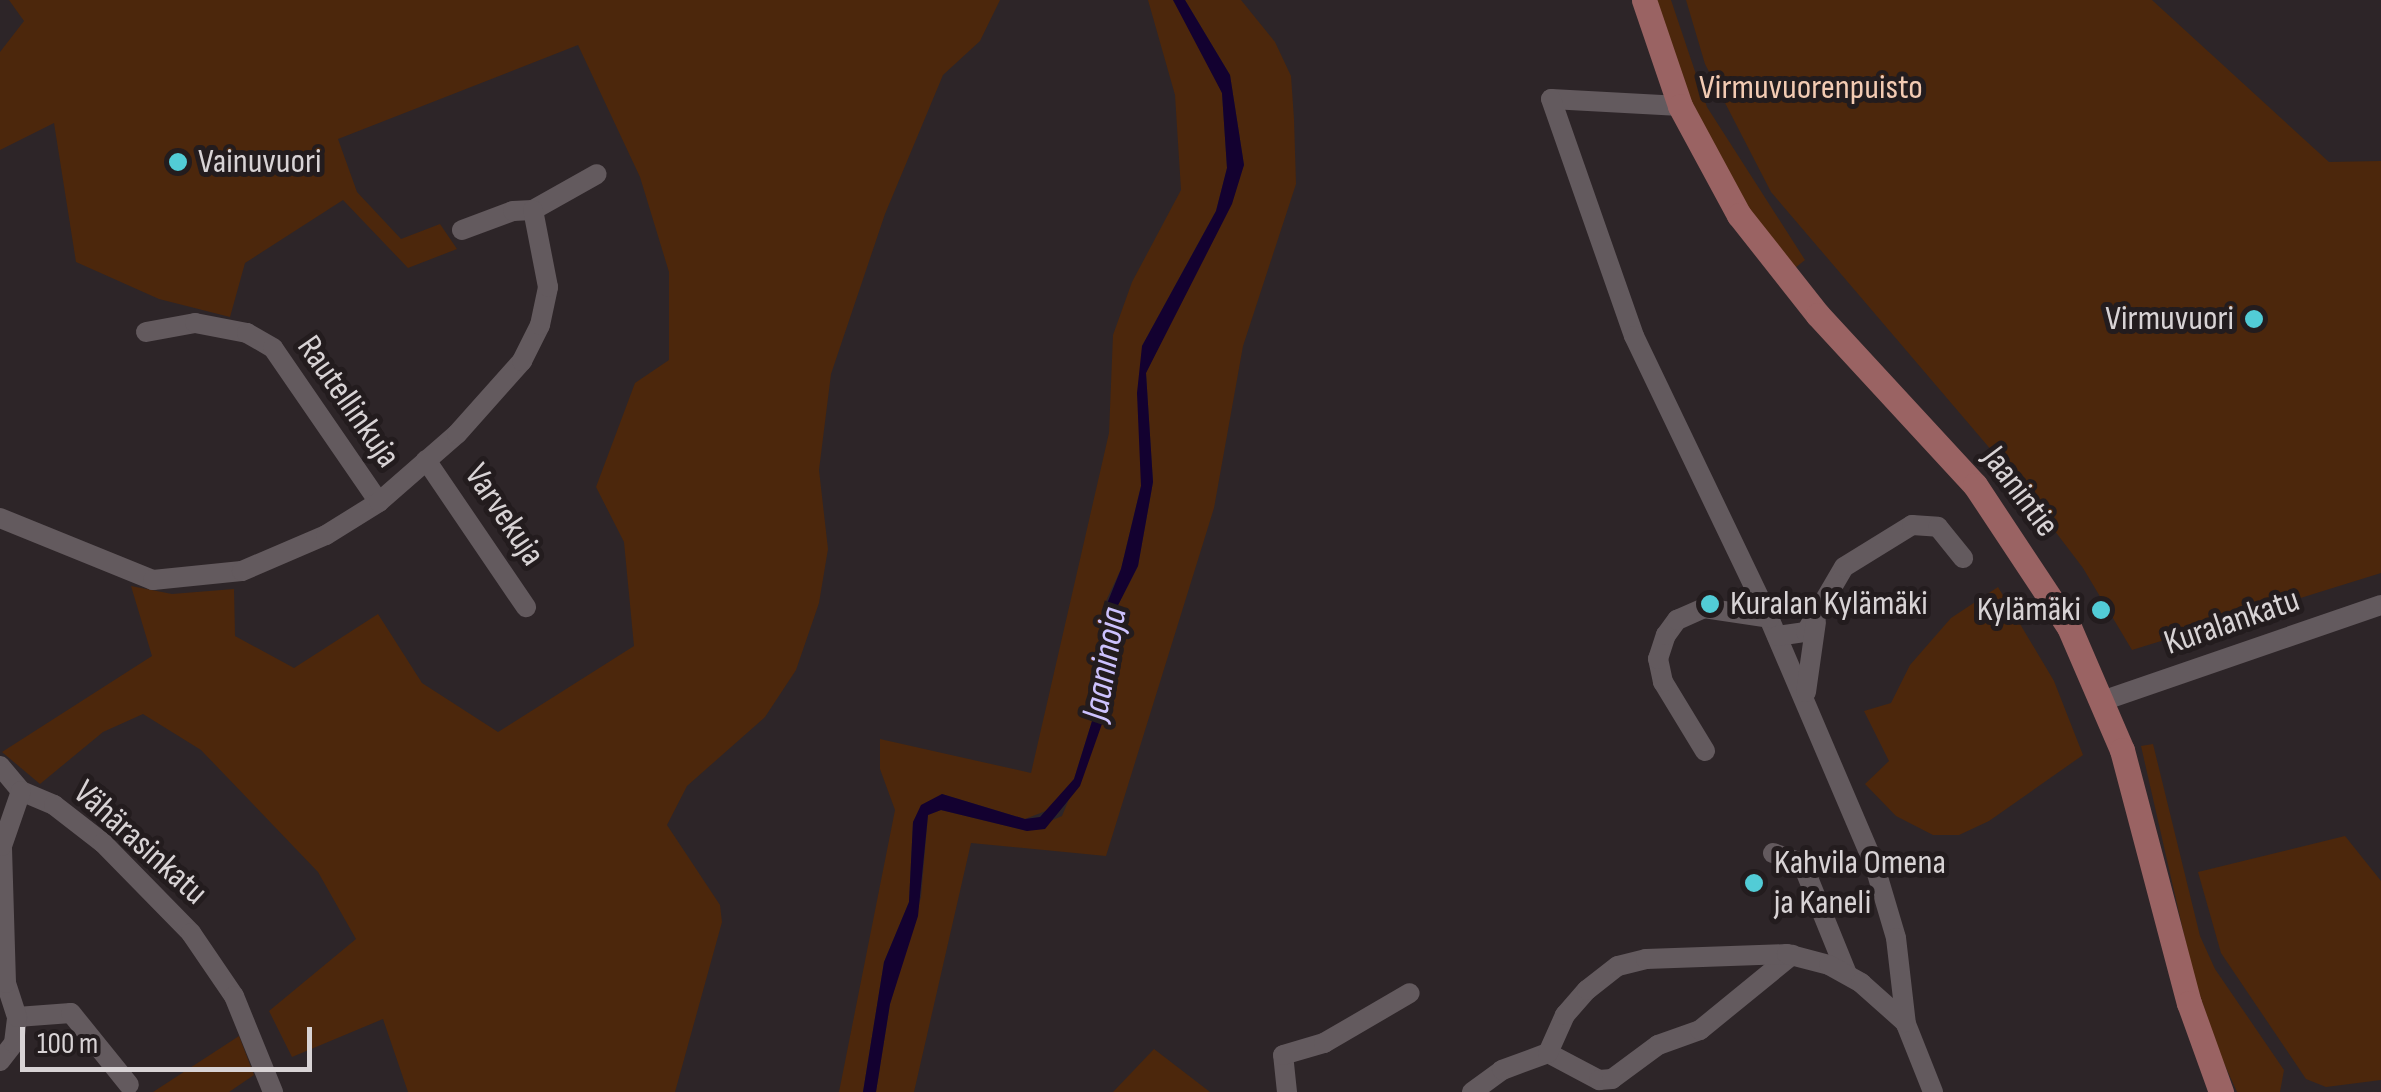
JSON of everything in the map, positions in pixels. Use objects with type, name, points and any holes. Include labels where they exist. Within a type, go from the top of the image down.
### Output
[{"type":"main road","name":"Jaanintie","points":[[1644,0],[1680,106],[1738,215],[1779,268],[1975,485],[2049,589],[2105,700],[2189,1003],[2221,1092]]},
{"type":"street","points":[[1680,106],[1551,100],[1634,336],[1773,627],[1876,868],[1896,938],[1906,1024],[1933,1092]]},
{"type":"street","points":[[462,230],[512,210],[534,210],[598,174]]},
{"type":"street","points":[[0,518],[137,576],[199,580],[298,549],[378,502],[426,460],[515,369],[540,325],[548,268],[534,210]]},
{"type":"street","name":"Rautellinkuja","points":[[146,332],[195,323],[222,327],[273,348],[378,502]]},
{"type":"street","name":"Varvekuja","points":[[426,460],[526,607]]},
{"type":"street","points":[[1704,751],[1663,682],[1658,658],[1666,635],[1678,620],[1704,608],[1806,632],[1844,567],[1912,525],[1938,528],[1963,558]]},
{"type":"street","name":"Kuralankatu","points":[[2105,700],[2381,605]]},
{"type":"street","points":[[1807,702],[1805,670],[1818,615]]},
{"type":"street","name":"Vähärasinkatu","points":[[0,766],[21,791],[54,805],[103,844],[191,932],[234,996],[273,1092]]},
{"type":"street","points":[[0,1060],[14,1044],[16,1017],[3,987],[2,846],[21,791]]},
{"type":"street","points":[[1774,853],[1802,863],[1855,979]]},
{"type":"street","points":[[1472,1092],[1502,1070],[1548,1053],[1565,1015],[1618,966],[1710,952],[1792,955],[1855,979],[1906,1024]]},
{"type":"street","points":[[1548,1053],[1599,1080],[1612,1079],[1658,1044],[1700,1030],[1792,955]]},
{"type":"street","points":[[1855,979],[1897,971]]},
{"type":"street","points":[[1287,1092],[1283,1055],[1324,1043],[1410,993]]},
{"type":"street","points":[[16,1017],[71,1013],[129,1085]]},
{"type":"green space","points":[[9,0],[1000,0],[980,41],[943,75],[885,214],[831,374],[819,470],[828,549],[819,603],[796,670],[765,717],[687,786],[667,825],[720,905],[722,922],[675,1092],[408,1092],[383,1019],[292,1057],[269,1011],[356,939],[318,872],[201,750],[143,714],[103,732],[40,784],[2,752],[152,656],[131,586],[172,594],[234,589],[235,636],[294,668],[378,614],[422,683],[498,732],[634,646],[624,542],[596,487],[635,383],[669,360],[669,272],[640,177],[578,45],[338,139],[357,192],[401,239],[440,224],[457,249],[408,268],[343,200],[245,263],[230,317],[159,299],[76,262],[54,123],[0,150],[0,52],[24,21]]},
{"type":"green space","points":[[1148,0],[1173,0],[1208,59],[1222,93],[1227,168],[1216,211],[1142,346],[1141,486],[1121,569],[1105,603],[1102,689],[1074,779],[1051,809],[1025,819],[942,794],[913,822],[909,902],[884,962],[863,1092],[839,1092],[895,810],[880,769],[880,739],[1031,773],[1109,433],[1113,335],[1132,282],[1181,190],[1175,95]]},
{"type":"green space","points":[[1185,0],[1241,0],[1275,42],[1291,76],[1294,119],[1296,184],[1243,346],[1214,508],[1106,856],[971,843],[914,1092],[876,1092],[890,1004],[921,897],[928,815],[941,810],[1027,831],[1062,816],[1114,690],[1112,617],[1138,566],[1153,482],[1146,373],[1244,165],[1230,75]]},
{"type":"green space","points":[[1655,0],[1671,0],[1707,107],[1805,260],[1795,268],[1750,211],[1694,112]]},
{"type":"green space","name":"Virmuvuorenpuisto","points":[[1686,0],[2152,0],[2329,162],[2381,161],[2381,573],[2132,650],[2083,568],[2010,472],[1771,192],[1705,64]]},
{"type":"green space","points":[[1998,587],[2054,681],[2083,755],[1989,821],[1959,835],[1933,835],[1896,816],[1865,784],[1889,761],[1864,711],[1891,703],[1910,665],[1951,618]]},
{"type":"green space","points":[[2153,744],[2200,936],[2215,969],[2284,1070],[2280,1092],[2237,1092],[2218,1050],[2193,974],[2141,746]]},
{"type":"green space","points":[[2345,836],[2381,881],[2381,1080],[2326,1087],[2306,1079],[2221,953],[2198,872]]},
{"type":"green space","points":[[239,1036],[254,1075],[229,1092],[153,1092]]},
{"type":"green space","points":[[1154,1049],[1210,1092],[1113,1092]]},
{"type":"water","name":"Jaaninoja","points":[[1173,0],[1185,0],[1230,75],[1244,165],[1232,204],[1146,373],[1153,482],[1138,566],[1112,617],[1114,690],[1080,786],[1045,829],[1027,831],[941,810],[928,815],[918,916],[890,1004],[876,1092],[863,1092],[884,962],[909,902],[913,822],[921,805],[942,794],[1025,819],[1040,817],[1074,779],[1102,689],[1100,621],[1121,569],[1141,486],[1137,393],[1142,346],[1216,211],[1227,168],[1222,93]]},
{"type":"place","name":"Vainuvuori","points":[[178,162]]},
{"type":"place","name":"Virmuvuori","points":[[2254,319]]},
{"type":"place","name":"Kuralan Kylämäki","points":[[1710,604]]},
{"type":"place","name":"Kylämäki","points":[[2101,610]]},
{"type":"place","name":"Kahvila Omena ja Kaneli","points":[[1754,883]]}]
